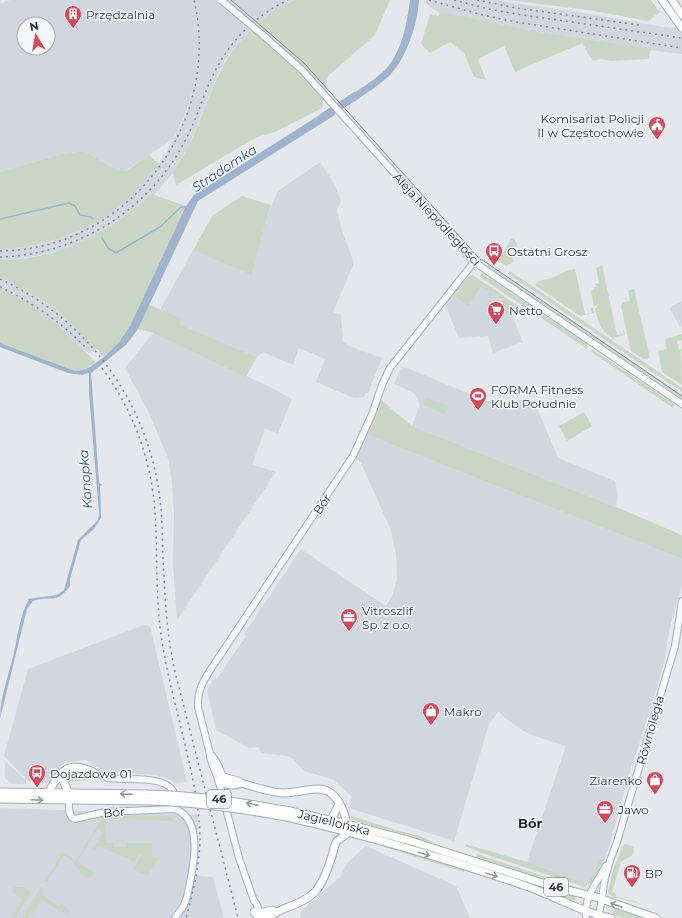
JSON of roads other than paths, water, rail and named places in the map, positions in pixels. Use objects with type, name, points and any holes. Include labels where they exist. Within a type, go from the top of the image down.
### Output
[{"type":"main road","points":[[662,0],[682,28]]},
{"type":"main road","points":[[672,0],[682,14]]},
{"type":"main road","points":[[48,793],[58,776],[68,768],[83,767],[93,772]]},
{"type":"main road","points":[[60,775],[69,797]]},
{"type":"main road","points":[[222,781],[238,785],[241,783],[274,792],[285,793],[320,789],[330,793],[337,799],[345,813],[347,824]]},
{"type":"main road","name":"Jagiellońska","points":[[0,792],[48,793],[69,797]]},
{"type":"main road","name":"Jagiellońska","points":[[0,799],[147,797],[291,815],[331,824],[350,832],[523,885],[586,914],[611,918]]},
{"type":"main road","points":[[337,841],[332,834],[331,824],[339,804]]},
{"type":"main road","name":"Jagiellońska","points":[[331,824],[347,824],[412,841],[551,885],[589,895],[656,918]]},
{"type":"main road","points":[[258,916],[272,910],[276,912],[310,897],[319,888],[325,877],[337,841],[350,832]]},
{"type":"street","name":"Aleja Niepodległości","points":[[221,0],[303,71],[474,262],[682,404]]},
{"type":"street","name":"Bór","points":[[258,916],[256,903],[233,840],[224,802],[222,781],[210,758],[198,707],[198,694],[201,684],[353,456],[372,414],[382,385],[390,368],[474,262]]},
{"type":"street","name":"Równoległa","points":[[598,917],[602,905],[605,879],[611,857],[634,786],[675,646],[682,601]]},
{"type":"street","points":[[93,772],[109,778],[156,781],[168,785],[174,792],[175,810],[179,811],[186,817],[192,827],[195,838],[187,897],[184,905],[175,918]]},
{"type":"street","name":"Bór","points":[[69,797],[70,814],[75,820],[105,812],[175,810]]},
{"type":"street","name":"Równoległa","points":[[586,914],[586,904],[589,895],[611,857]]},
{"type":"water","points":[[410,0],[419,0],[418,9],[414,30],[401,61],[389,76],[349,105],[345,100],[381,74],[396,55],[403,37]]},
{"type":"water","points":[[329,109],[335,115],[198,201],[138,329],[126,345],[91,373],[99,481],[100,484],[102,484],[100,486],[101,518],[94,529],[81,540],[70,579],[70,586],[61,596],[57,598],[39,599],[33,601],[27,609],[0,719],[3,694],[22,617],[29,600],[27,599],[57,595],[64,590],[78,540],[98,520],[99,513],[89,393],[89,373],[82,375],[68,373],[0,347],[0,343],[75,371],[90,367],[104,357],[120,341],[130,326],[186,206],[194,195]]},
{"type":"waterway","name":"Stradomka","points":[[323,117],[355,96]]},
{"type":"waterway","points":[[0,219],[69,203],[75,206],[80,215],[91,217],[93,219]]},
{"type":"waterway","points":[[102,238],[108,248],[116,253],[160,227],[181,207],[187,207]]},
{"type":"tram line","points":[[231,0],[304,63],[478,257],[682,396]]},
{"type":"railway","points":[[0,251],[46,245],[88,229],[125,204],[156,171],[179,133],[194,91],[199,46],[194,0]]},
{"type":"railway","points":[[0,257],[29,254],[58,247],[85,237],[110,223],[133,206],[154,185],[172,162],[190,131],[215,70],[231,46],[251,24],[275,7],[288,0]]},
{"type":"railway","points":[[429,0],[510,21],[682,48]]},
{"type":"railway","points":[[454,0],[516,14],[682,38]]},
{"type":"railway","points":[[477,0],[516,8],[639,25]]},
{"type":"railway","points":[[0,279],[32,296],[61,317],[87,341],[109,368],[128,398],[142,430],[153,464],[160,499],[166,610],[174,668],[238,918]]},
{"type":"railway","points":[[0,287],[46,313],[86,348]]},
{"type":"railway","points":[[102,368],[123,401],[139,436],[145,454],[153,492],[156,527],[158,609],[164,656],[188,757],[199,819],[200,841],[197,870],[186,918]]},
{"type":"place","name":"Przędzalnia","points":[[73,29]]},
{"type":"place","name":"Komisariat Policji II w Częstochowie","points":[[657,140]]},
{"type":"place","name":"Ostatni Grosz","points":[[494,266]]},
{"type":"place","name":"Netto","points":[[496,325]]},
{"type":"place","name":"FORMA Fitness Klub Południe","points":[[478,411]]},
{"type":"place","name":"Vitroszlif Sp. z o.o.","points":[[349,632]]},
{"type":"place","name":"Makro","points":[[431,726]]},
{"type":"place","name":"Dojazdowa 01","points":[[37,788]]},
{"type":"place","name":"Ziarenko","points":[[655,795]]},
{"type":"place","name":"Jawo","points":[[605,824]]},
{"type":"place","name":"BP","points":[[632,888]]},
{"type":"district","name":"Bór","points":[[530,823]]},
{"type":"water label","name":"Konopka","points":[[85,479]]}]
